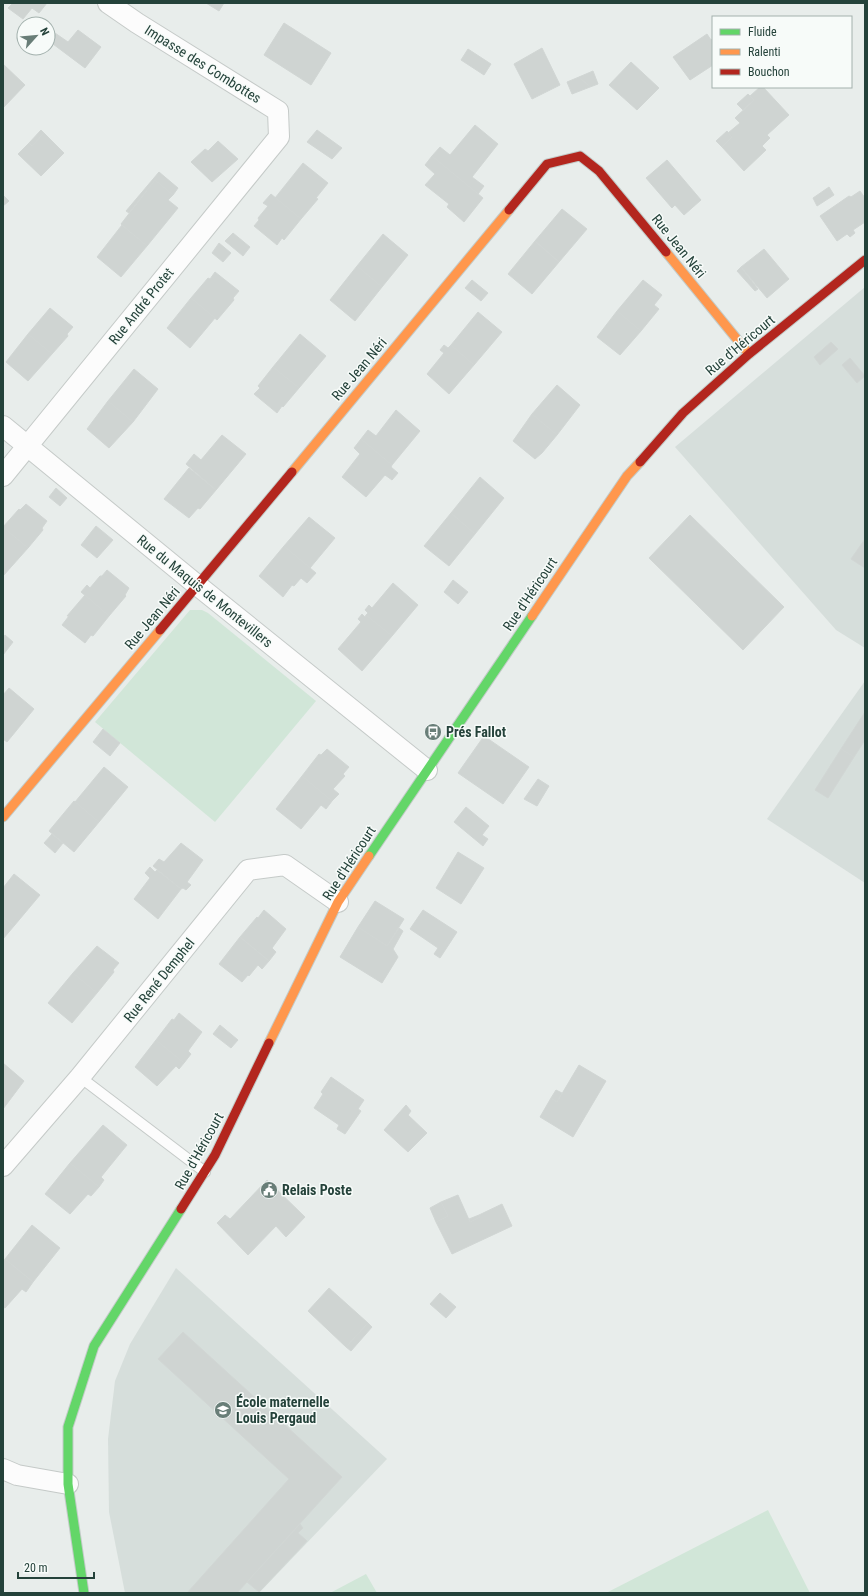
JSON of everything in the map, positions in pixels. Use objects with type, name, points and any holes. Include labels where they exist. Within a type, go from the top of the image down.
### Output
[{"type":"street","name":"Impasse des Combottes","points":[[108,3],[136,23],[278,111],[279,137]]},
{"type":"street","name":"Rue André Protet","points":[[3,476],[279,137]]},
{"type":"street","name":"Rue Jean Néri","points":[[3,817],[547,164],[580,156],[599,171],[749,354]]},
{"type":"street","name":"Rue d'Héricourt","points":[[84,1593],[68,1484],[68,1427],[94,1346],[215,1155],[338,902],[627,476],[683,412],[749,354],[865,260]]},
{"type":"street","name":"Rue du Maquis de Montevillers","points":[[3,426],[197,585],[427,770]]},
{"type":"street","name":"Rue René Demphel","points":[[3,1166],[80,1077],[248,870],[285,865],[338,902]]},
{"type":"street","points":[[3,1469],[17,1475],[68,1484]]},
{"type":"lane","points":[[80,1077],[205,1172]]},
{"type":"shaded area","points":[[865,287],[865,648],[836,630],[675,447]]},
{"type":"shaded area","points":[[865,681],[865,883],[767,819]]},
{"type":"shaded area","name":"École maternelle Louis Pergaud","points":[[176,1268],[387,1459],[259,1593],[125,1593],[109,1512],[108,1439],[115,1381],[130,1344]]},
{"type":"green space","points":[[190,610],[202,610],[208,613],[316,701],[215,822],[95,722]]},
{"type":"green space","points":[[768,1510],[810,1593],[606,1593]]},
{"type":"green space","points":[[366,1574],[377,1593],[330,1593]]},
{"type":"building","points":[[13,3],[47,3],[39,13],[32,8],[25,16],[19,16],[8,8]]},
{"type":"building","points":[[206,3],[224,3],[219,11]]},
{"type":"building","points":[[284,23],[331,53],[311,85],[264,55]]},
{"type":"building","points":[[78,30],[101,47],[85,68],[56,46],[56,34],[68,42]]},
{"type":"building","points":[[707,34],[711,40],[712,39],[712,66],[690,80],[673,57]]},
{"type":"building","points":[[542,48],[560,85],[532,99],[514,64]]},
{"type":"building","points":[[468,49],[491,64],[484,75],[461,60]]},
{"type":"building","points":[[631,62],[659,88],[637,110],[609,85]]},
{"type":"building","points":[[3,64],[25,85],[3,108]]},
{"type":"building","points":[[593,71],[598,84],[590,87],[579,77]]},
{"type":"building","points":[[579,77],[590,87],[572,94],[567,82]]},
{"type":"building","points":[[759,88],[764,88],[789,115],[767,135],[770,138],[762,146],[766,150],[744,171],[722,147],[732,137],[728,133],[740,123],[735,118],[754,100],[750,96]]},
{"type":"building","points":[[748,94],[754,100],[743,110],[737,104]]},
{"type":"building","points":[[475,125],[498,144],[472,177],[484,186],[478,194],[432,156],[440,147],[450,155]]},
{"type":"building","points":[[41,130],[44,133],[32,146],[29,143]]},
{"type":"building","points":[[317,130],[342,148],[332,159],[307,142]]},
{"type":"building","points":[[727,131],[732,137],[722,147],[716,141]]},
{"type":"building","points":[[44,133],[64,153],[41,176],[18,154],[29,143],[32,146]]},
{"type":"building","points":[[218,141],[238,159],[212,182],[191,162],[205,149],[208,151]]},
{"type":"building","points":[[432,156],[483,198],[464,222],[447,207],[449,204],[425,185],[435,174],[425,165]]},
{"type":"building","points":[[667,160],[701,200],[684,215],[675,205],[672,208],[646,178]]},
{"type":"building","points":[[303,163],[328,183],[316,198],[318,199],[301,219],[275,198]]},
{"type":"building","points":[[159,172],[178,188],[173,195],[155,180],[129,213],[126,211]]},
{"type":"building","points":[[155,180],[173,195],[168,200],[178,208],[147,246],[121,224]]},
{"type":"building","points":[[829,187],[834,195],[817,206],[813,198]]},
{"type":"building","points":[[860,191],[865,198],[865,222],[853,230],[855,233],[850,237],[847,234],[837,241],[820,216],[849,196],[851,197]]},
{"type":"building","points":[[271,194],[301,219],[284,240],[282,238],[277,245],[254,226],[259,220],[258,218],[268,206],[263,203]]},
{"type":"building","points":[[3,195],[9,201],[3,206]]},
{"type":"building","points":[[562,209],[587,229],[559,262],[535,241]]},
{"type":"building","points":[[122,225],[147,246],[121,277],[97,257]]},
{"type":"building","points":[[233,233],[250,247],[243,256],[225,241]]},
{"type":"building","points":[[383,234],[408,255],[382,287],[357,266]]},
{"type":"building","points":[[535,241],[559,262],[532,294],[508,274]]},
{"type":"building","points":[[219,243],[231,253],[223,262],[212,253]]},
{"type":"building","points":[[764,249],[789,279],[767,298],[741,267]]},
{"type":"building","points":[[357,266],[382,287],[355,321],[330,300]]},
{"type":"building","points":[[741,267],[758,289],[755,291],[737,271]]},
{"type":"building","points":[[215,272],[239,291],[233,298],[234,300],[217,320],[191,298]]},
{"type":"building","points":[[472,280],[488,293],[481,301],[465,288]]},
{"type":"building","points":[[643,280],[662,295],[654,305],[659,309],[641,331],[617,311]]},
{"type":"building","points":[[191,298],[215,318],[190,348],[167,328]]},
{"type":"building","points":[[50,308],[73,327],[67,334],[68,336],[52,354],[28,334]]},
{"type":"building","points":[[617,311],[641,331],[620,355],[597,337]]},
{"type":"building","points":[[478,312],[502,332],[474,365],[451,345]]},
{"type":"building","points":[[28,334],[52,354],[28,381],[6,362]]},
{"type":"building","points":[[300,334],[326,356],[299,388],[273,367]]},
{"type":"building","points":[[831,342],[838,349],[820,365],[814,357]]},
{"type":"building","points":[[444,345],[448,348],[451,345],[474,365],[449,394],[427,374],[444,353],[440,350]]},
{"type":"building","points":[[850,358],[865,376],[857,383],[842,365]]},
{"type":"building","points":[[273,367],[299,388],[277,413],[254,394],[260,388],[258,386]]},
{"type":"building","points":[[134,369],[158,389],[133,422],[108,401]]},
{"type":"building","points":[[557,385],[580,405],[557,435],[532,414]]},
{"type":"building","points":[[108,401],[133,422],[109,448],[87,429]]},
{"type":"building","points":[[396,410],[420,431],[392,465],[361,439],[368,430],[376,436]]},
{"type":"building","points":[[532,414],[557,435],[535,459],[513,441]]},
{"type":"building","points":[[222,435],[246,454],[216,490],[186,464],[194,454],[201,460]]},
{"type":"building","points":[[361,439],[392,465],[391,467],[398,473],[392,480],[385,475],[366,497],[342,477],[360,454],[354,448]]},
{"type":"building","points":[[189,468],[216,490],[200,509],[198,508],[189,518],[164,499]]},
{"type":"building","points":[[480,477],[504,498],[475,534],[451,513]]},
{"type":"building","points":[[56,488],[67,498],[60,506],[49,497]]},
{"type":"building","points":[[26,504],[47,521],[42,528],[43,530],[28,548],[3,527],[19,509],[20,510]]},
{"type":"building","points":[[451,513],[475,534],[449,566],[424,546]]},
{"type":"building","points":[[690,515],[784,607],[743,650],[649,558]]},
{"type":"building","points":[[309,517],[335,538],[310,568],[284,546]]},
{"type":"building","points":[[96,526],[113,540],[97,558],[81,545]]},
{"type":"building","points":[[3,527],[28,548],[3,576]]},
{"type":"building","points":[[865,539],[865,568],[851,559]]},
{"type":"building","points":[[284,546],[316,573],[307,583],[301,578],[294,586],[292,585],[283,597],[259,576]]},
{"type":"building","points":[[107,570],[129,588],[125,595],[126,596],[109,616],[81,592],[87,585],[90,588]]},
{"type":"building","points":[[453,580],[468,592],[458,604],[444,592]]},
{"type":"building","points":[[393,583],[418,605],[392,636],[366,615],[368,613],[365,610],[369,605],[372,608]]},
{"type":"building","points":[[85,595],[109,616],[93,636],[91,635],[85,643],[62,625],[69,616],[67,616]]},
{"type":"building","points":[[362,614],[365,617],[366,615],[392,636],[362,671],[338,649],[361,622],[358,619]]},
{"type":"building","points":[[5,635],[13,642],[3,655],[3,638]]},
{"type":"building","points":[[9,688],[34,709],[7,742],[3,739],[3,695]]},
{"type":"building","points":[[865,712],[865,740],[854,757],[841,749]]},
{"type":"building","points":[[103,729],[120,743],[110,756],[93,742]]},
{"type":"building","points":[[484,736],[529,767],[503,804],[458,773]]},
{"type":"building","points":[[327,749],[349,767],[343,774],[345,776],[333,789],[339,794],[332,801],[302,776],[319,754],[321,755]]},
{"type":"building","points":[[841,749],[854,757],[828,798],[815,790]]},
{"type":"building","points":[[104,767],[128,787],[99,822],[75,802]]},
{"type":"building","points":[[302,776],[332,801],[326,809],[321,805],[301,829],[276,809]]},
{"type":"building","points":[[538,779],[549,786],[537,806],[524,799]]},
{"type":"building","points":[[74,801],[99,822],[74,852],[49,831]]},
{"type":"building","points":[[466,807],[489,826],[482,835],[488,839],[483,846],[454,822]]},
{"type":"building","points":[[52,834],[63,843],[55,853],[44,843]]},
{"type":"building","points":[[181,843],[203,860],[187,882],[191,885],[186,890],[183,888],[181,889],[153,866],[159,859],[164,862]]},
{"type":"building","points":[[458,852],[484,868],[461,904],[436,888]]},
{"type":"building","points":[[150,867],[155,872],[157,870],[181,889],[158,919],[134,899],[150,878],[145,873]]},
{"type":"building","points":[[14,874],[40,895],[14,926],[3,916],[3,888]]},
{"type":"building","points":[[375,901],[404,919],[387,946],[358,927]]},
{"type":"building","points":[[264,910],[286,929],[272,948],[276,952],[269,961],[240,937]]},
{"type":"building","points":[[423,910],[457,932],[440,958],[434,954],[438,948],[410,929]]},
{"type":"building","points":[[3,916],[14,926],[3,939]]},
{"type":"building","points":[[358,927],[387,946],[399,928],[403,931],[393,949],[398,957],[382,983],[340,957]]},
{"type":"building","points":[[240,937],[269,961],[262,969],[258,965],[242,982],[219,964]]},
{"type":"building","points":[[97,946],[119,963],[113,970],[114,972],[97,993],[73,973]]},
{"type":"building","points":[[73,973],[97,993],[72,1023],[48,1003]]},
{"type":"building","points":[[179,1013],[202,1032],[188,1051],[191,1054],[184,1063],[156,1040],[172,1019],[174,1020]]},
{"type":"building","points":[[220,1025],[238,1040],[231,1048],[213,1034]]},
{"type":"building","points":[[156,1040],[184,1063],[179,1069],[176,1066],[157,1086],[135,1067]]},
{"type":"building","points":[[3,1063],[24,1081],[3,1109]]},
{"type":"building","points":[[579,1065],[606,1081],[573,1137],[540,1117],[551,1098],[557,1102]]},
{"type":"building","points":[[331,1077],[364,1100],[358,1109],[361,1111],[345,1134],[337,1129],[339,1125],[314,1108],[323,1094],[321,1092]]},
{"type":"building","points":[[556,1090],[562,1093],[557,1102],[551,1098]]},
{"type":"building","points":[[406,1105],[411,1111],[408,1115],[427,1133],[408,1152],[384,1130]]},
{"type":"building","points":[[103,1125],[127,1145],[101,1177],[104,1180],[99,1187],[70,1163]]},
{"type":"building","points":[[70,1163],[99,1187],[91,1196],[88,1194],[70,1214],[45,1194]]},
{"type":"building","points":[[267,1180],[305,1217],[286,1237],[276,1226],[248,1255],[217,1223],[225,1215],[230,1219]]},
{"type":"building","points":[[458,1195],[470,1222],[480,1217],[479,1215],[502,1204],[512,1226],[452,1254],[436,1222],[448,1216],[441,1202]]},
{"type":"building","points":[[441,1202],[448,1216],[436,1222],[430,1208]]},
{"type":"building","points":[[479,1215],[480,1217],[470,1222],[469,1219]]},
{"type":"building","points":[[32,1225],[60,1248],[33,1282],[5,1259]]},
{"type":"building","points":[[5,1259],[33,1282],[26,1292],[22,1289],[5,1308],[3,1307],[3,1262]]},
{"type":"building","points":[[329,1288],[368,1323],[346,1347],[308,1311]]},
{"type":"building","points":[[440,1293],[456,1307],[446,1318],[430,1304]]},
{"type":"building","points":[[368,1323],[372,1327],[351,1351],[346,1347]]},
{"type":"building","points":[[183,1332],[342,1477],[237,1593],[187,1593],[289,1479],[158,1359]]},
{"type":"building","points":[[300,1524],[303,1528],[298,1533],[307,1541],[259,1592],[247,1582]]},
{"type":"traffic: fast","points":[[369,856],[532,616]]},
{"type":"traffic: fast","points":[[84,1593],[68,1484],[68,1427],[94,1346],[181,1209]]},
{"type":"traffic: slow","points":[[292,472],[509,210]]},
{"type":"traffic: slow","points":[[666,252],[749,354]]},
{"type":"traffic: slow","points":[[532,616],[627,476],[640,462]]},
{"type":"traffic: slow","points":[[3,817],[160,630]]},
{"type":"traffic: slow","points":[[269,1043],[338,902],[369,856]]},
{"type":"traffic: jam","points":[[509,210],[547,164],[580,156],[599,171],[666,252]]},
{"type":"traffic: jam","points":[[640,462],[683,413],[749,354],[865,260]]},
{"type":"traffic: jam","points":[[160,630],[292,472]]},
{"type":"traffic: jam","points":[[181,1209],[215,1155],[269,1043]]},
{"type":"place","name":"Prés Fallot","points":[[433,732]]},
{"type":"place","name":"Relais Poste","points":[[269,1190]]},
{"type":"place","name":"École maternelle Louis Pergaud","points":[[223,1410]]}]
